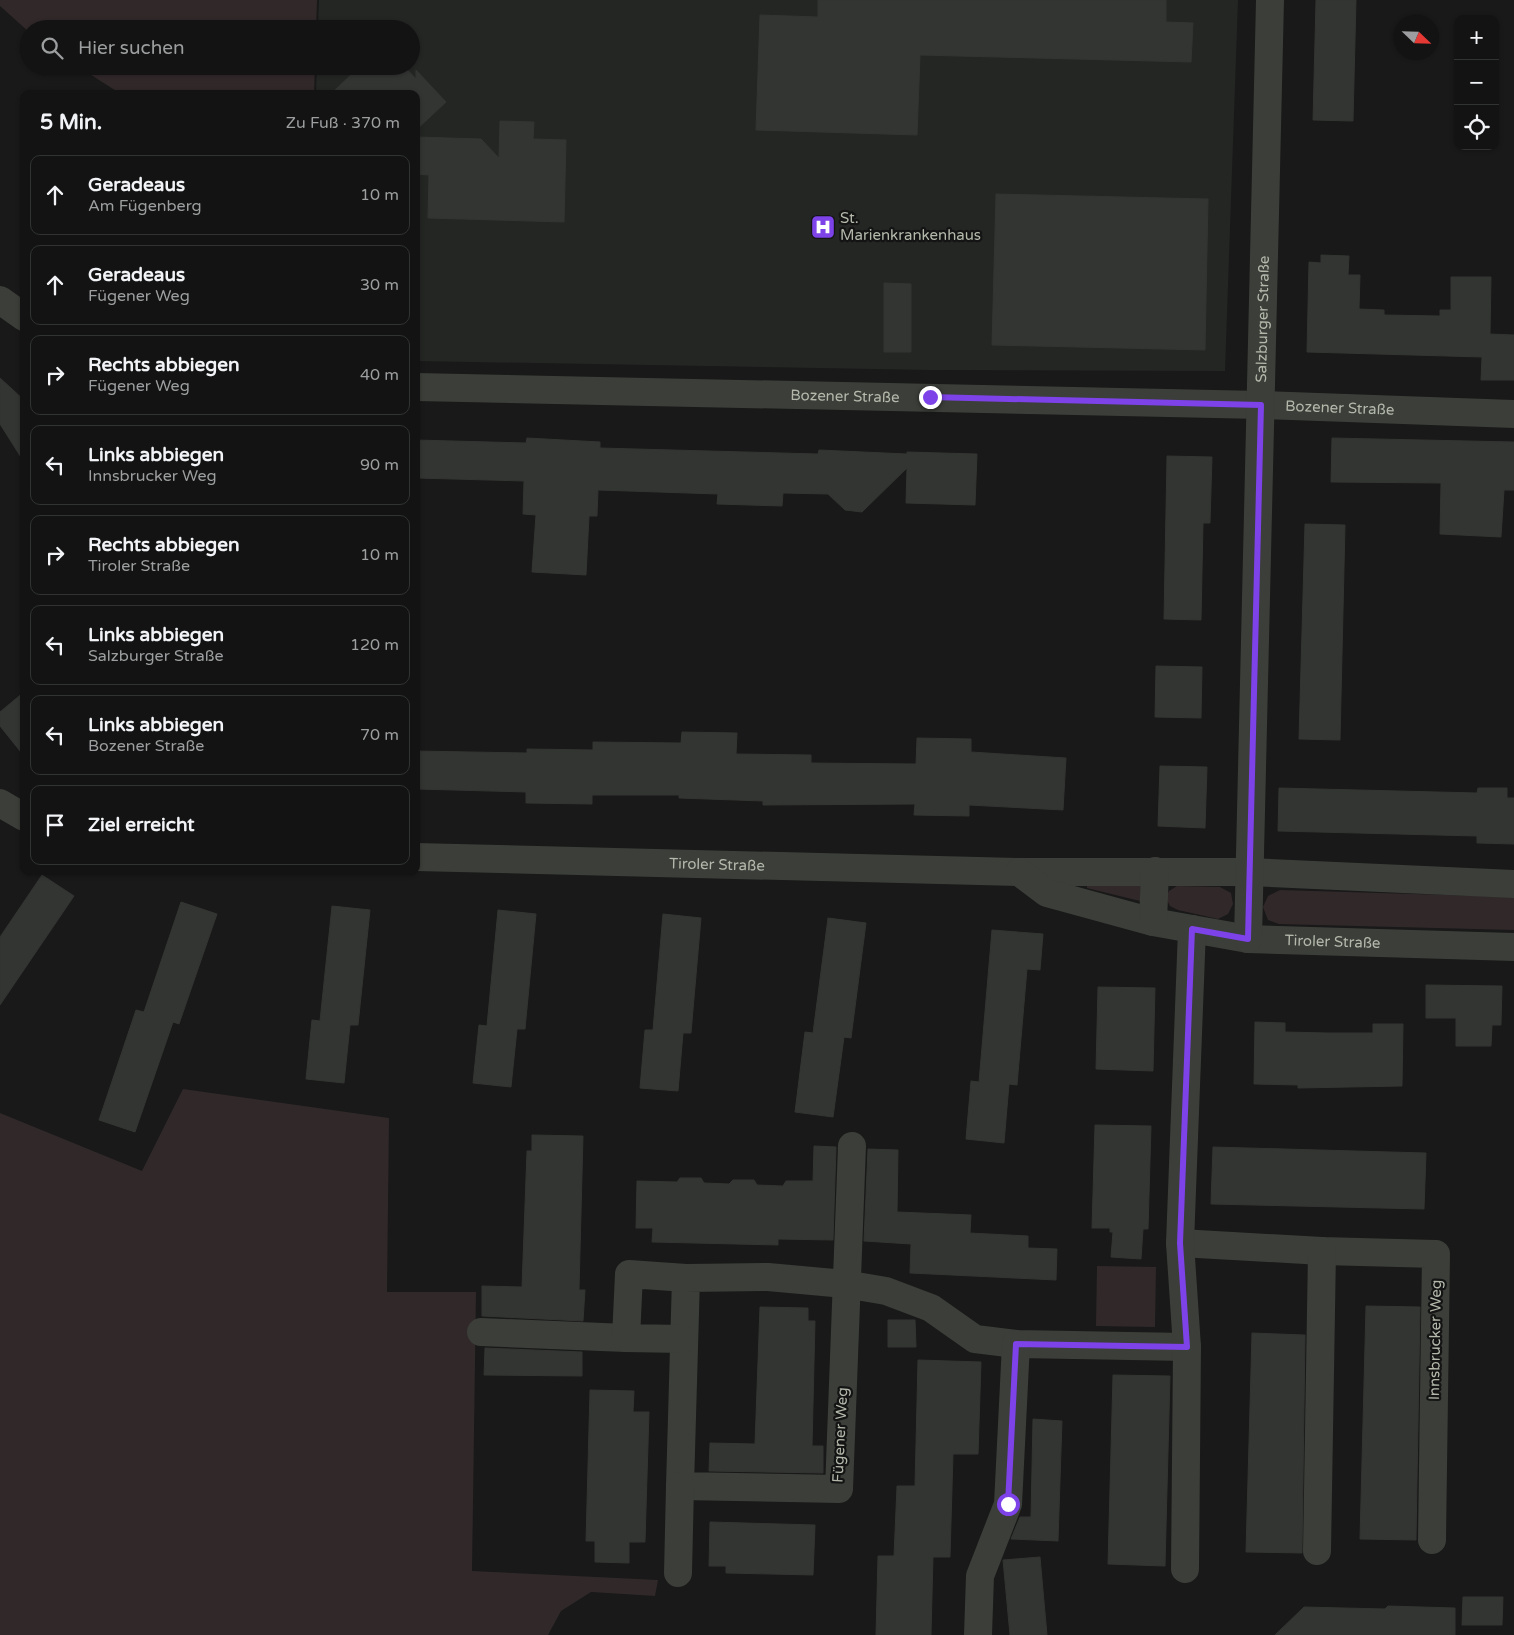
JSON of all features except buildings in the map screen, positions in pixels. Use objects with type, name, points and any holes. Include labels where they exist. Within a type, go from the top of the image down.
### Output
[{"type":"street","name":"Salzburger Straße","points":[[1248,939],[1270,0]]},
{"type":"street","points":[[0,300],[20,314]]},
{"type":"street","name":"Bozener Straße","points":[[420,387],[1261,405],[1514,414]]},
{"type":"street","points":[[0,803],[20,815]]},
{"type":"street","name":"Tiroler Straße","points":[[420,857],[1019,872],[1250,872],[1514,884]]},
{"type":"street","points":[[1154,922],[1155,871]]},
{"type":"street","name":"Tiroler Straße","points":[[1019,872],[1047,892],[1154,922],[1248,939],[1514,947]]},
{"type":"street","points":[[1185,1569],[1187,1347],[1180,1243],[1192,929]]},
{"type":"street","name":"Fügener Weg","points":[[680,1486],[839,1489],[845,1284],[852,1146]]},
{"type":"street","name":"Innsbrucker Weg","points":[[1180,1243],[1322,1251],[1436,1254],[1432,1540]]},
{"type":"street","points":[[1317,1551],[1322,1251]]},
{"type":"street","points":[[626,1338],[629,1274],[686,1278],[768,1277],[845,1284],[886,1291],[931,1308],[975,1339],[1016,1344],[1187,1347]]},
{"type":"street","points":[[678,1572],[686,1278]]},
{"type":"street","points":[[481,1332],[684,1339]]},
{"type":"street","points":[[978,1635],[980,1576],[1008,1504],[1016,1344]]},
{"type":"shaded area","points":[[0,0],[317,0],[316,20],[20,20],[20,24],[0,6]]},
{"type":"shaded area","name":"St. Marienkrankenhaus","points":[[319,0],[1238,0],[1225,371],[931,370],[420,361],[420,90],[316,90],[317,75],[420,75],[420,20],[318,20]]},
{"type":"shaded area","points":[[91,75],[315,75],[314,90],[115,90]]},
{"type":"shaded area","points":[[1087,884],[1141,885],[1140,901],[1087,888]]},
{"type":"shaded area","points":[[1177,886],[1220,887],[1231,893],[1233,904],[1228,914],[1218,919],[1178,910],[1170,906],[1166,898],[1169,891]]},
{"type":"shaded area","points":[[1280,890],[1514,897],[1514,930],[1279,924],[1268,920],[1263,907],[1268,896]]},
{"type":"shaded area","points":[[183,1089],[389,1118],[387,1292],[476,1292],[472,1571],[658,1580],[655,1596],[591,1592],[561,1611],[548,1635],[0,1635],[0,1113],[142,1171]]},
{"type":"shaded area","points":[[1097,1266],[1156,1267],[1155,1327],[1096,1326]]},
{"type":"place","name":"St. Marienkrankenhaus","points":[[823,227]]},
{"type":"route","points":[[930,397],[1261,405],[1248,939],[1192,929],[1180,1243],[1187,1347],[1016,1344],[1008,1504]]}]
